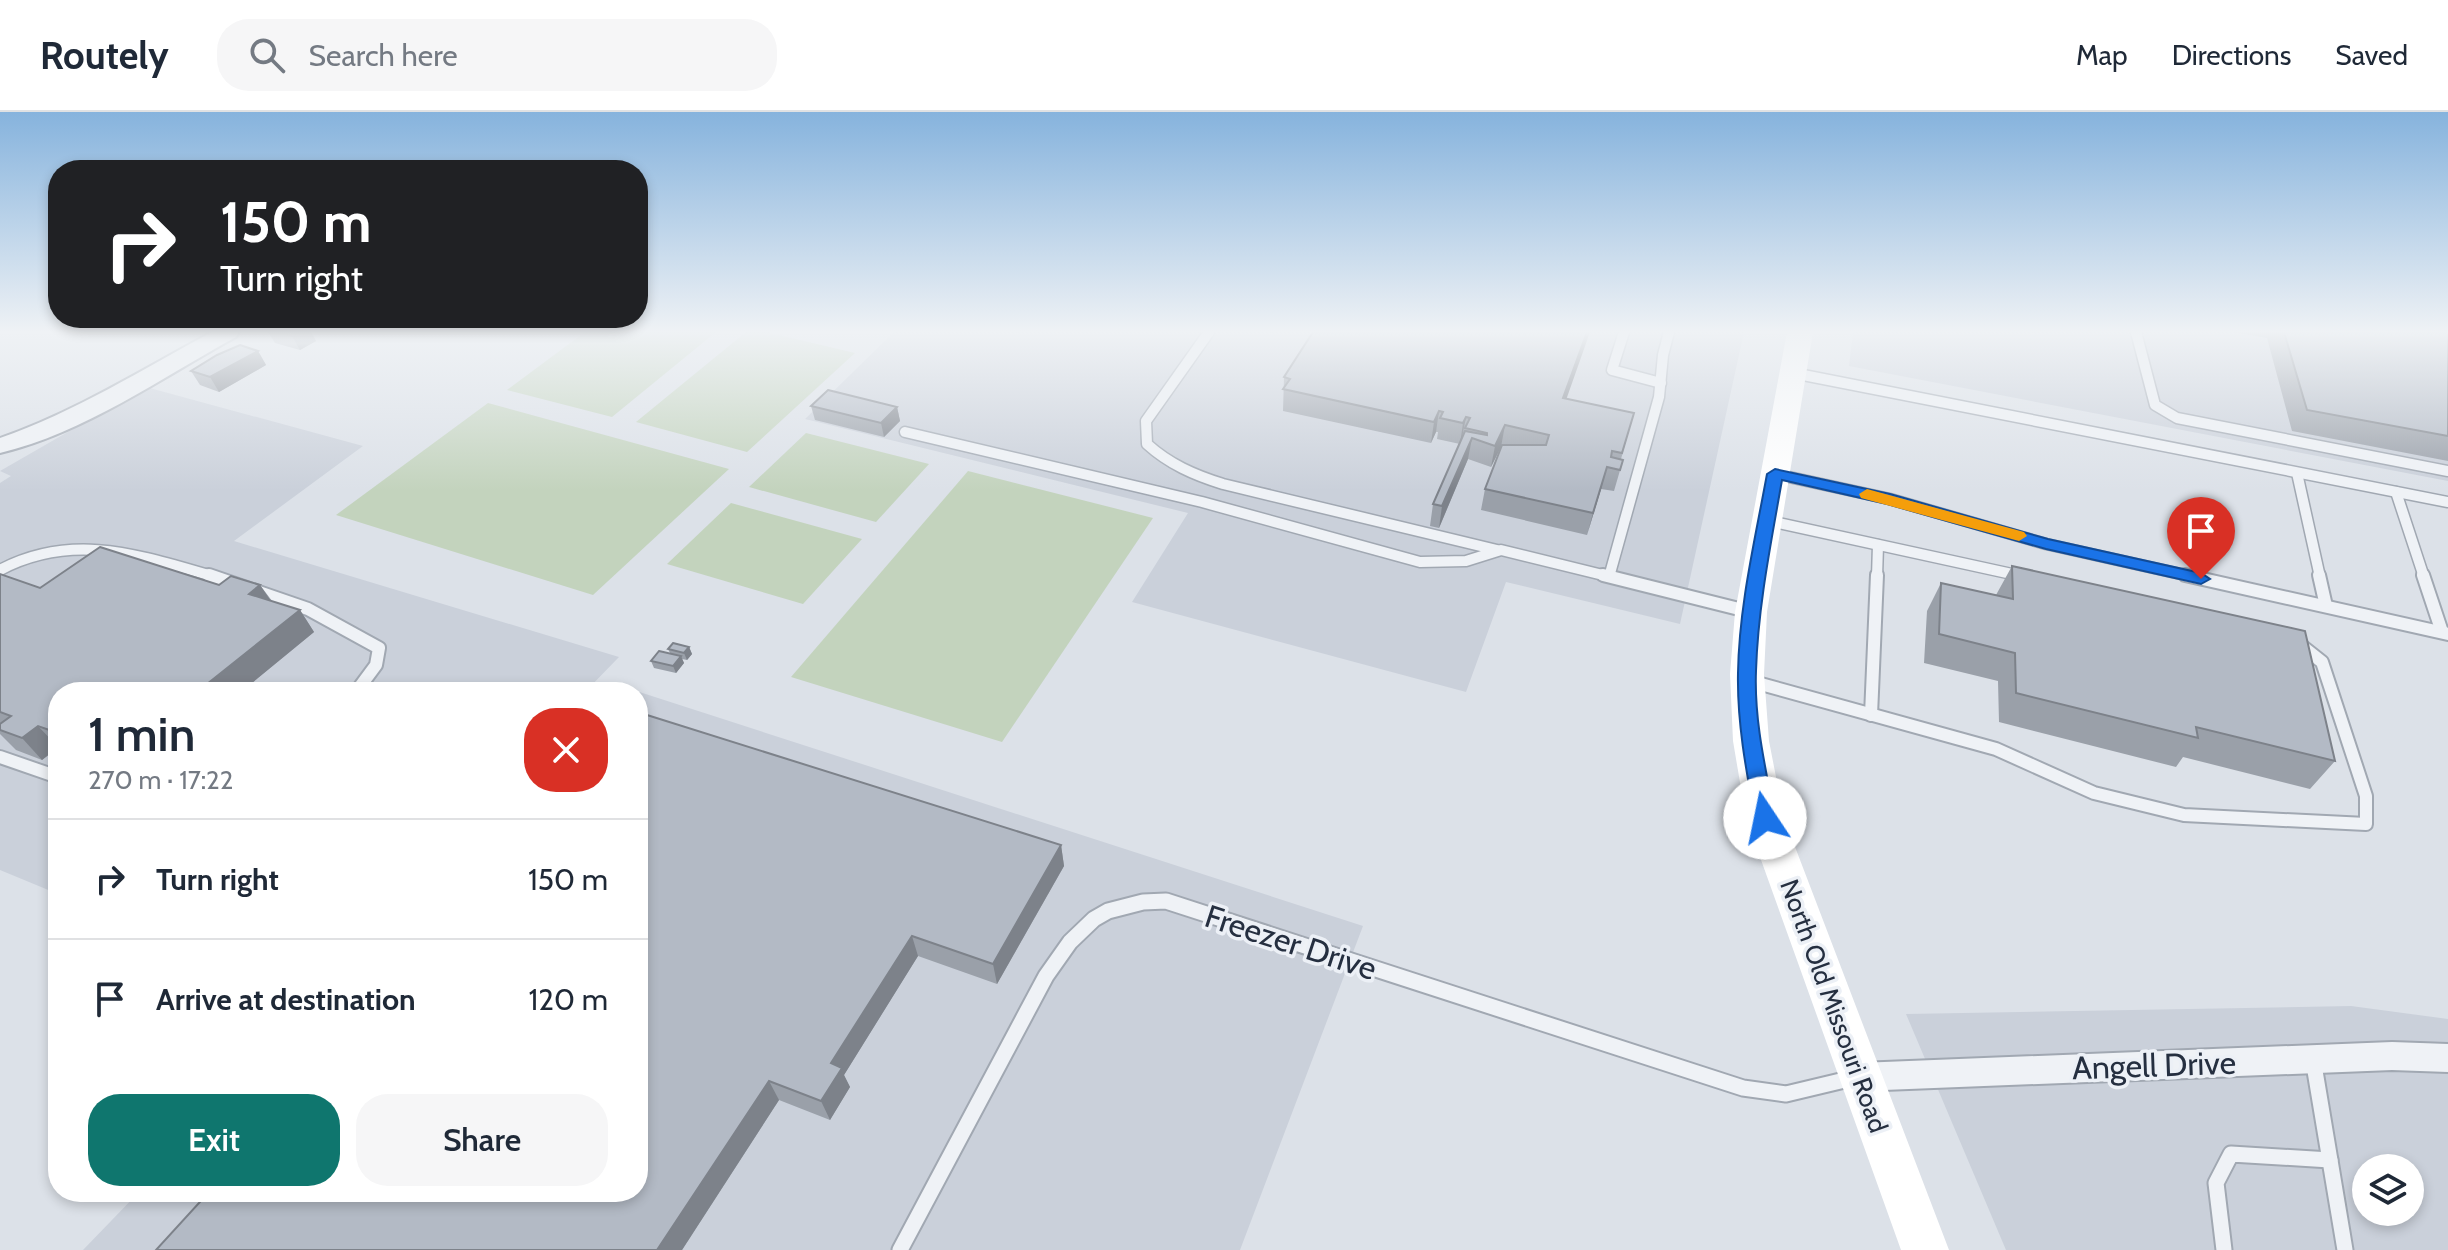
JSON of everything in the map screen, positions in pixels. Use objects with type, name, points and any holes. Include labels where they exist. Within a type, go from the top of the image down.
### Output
[{"type":"main road","name":"North Old Missouri Road","points":[[1791,385],[1751,612],[1747,680],[1751,741],[1765,818],[1925,1250]]},
{"type":"street","points":[[0,446],[40,432],[132,385]]},
{"type":"street","name":"Angell Drive","points":[[1859,1077],[2392,1056],[2448,1058]]},
{"type":"lane","points":[[1171,385],[1146,421],[1147,444],[1162,459],[1189,473],[1223,484],[1751,612]]},
{"type":"lane","points":[[1609,577],[1661,385]]},
{"type":"lane","points":[[1854,385],[2448,502]]},
{"type":"lane","points":[[2150,385],[2155,405],[2177,418],[2448,471]]},
{"type":"lane","points":[[905,432],[1202,502],[1420,562],[1466,561],[1501,550]]},
{"type":"lane","points":[[2297,473],[2326,606]]},
{"type":"lane","points":[[1775,474],[1890,499],[2046,544],[2445,633]]},
{"type":"lane","points":[[2396,492],[2445,633]]},
{"type":"lane","points":[[1767,520],[2037,580]]},
{"type":"lane","points":[[1871,715],[1878,545]]},
{"type":"lane","points":[[0,570],[38,553],[81,547],[145,558],[306,607],[348,626],[379,648],[376,665],[363,682]]},
{"type":"lane","points":[[1747,680],[1996,749],[2094,793],[2184,815],[2366,824],[2366,796],[2322,662],[2286,634]]},
{"type":"lane","points":[[0,757],[48,774]]},
{"type":"lane","name":"Freezer Drive","points":[[900,1250],[1046,976],[1072,937],[1103,913],[1131,901],[1166,901],[1743,1088],[1786,1094],[1859,1077]]},
{"type":"lane","points":[[2313,1059],[2345,1250]]},
{"type":"lane","points":[[2224,1250],[2216,1183],[2231,1154],[2330,1160]]},
{"type":"shaded area","points":[[840,385],[1732,385],[1680,624],[1506,582],[1466,692],[1132,602],[1188,513],[805,419]]},
{"type":"shaded area","points":[[1949,385],[2448,385],[2448,481]]},
{"type":"shaded area","points":[[146,387],[363,446],[234,541],[619,657],[595,682],[48,682],[48,890],[0,870],[0,483],[11,476],[0,471]]},
{"type":"shaded area","points":[[648,695],[1363,926],[1240,1250],[83,1250],[129,1202],[648,1202]]},
{"type":"shaded area","points":[[2351,1006],[2448,1019],[2448,1250],[2006,1250],[1906,1014]]},
{"type":"green space","points":[[514,385],[651,385],[612,417],[507,390]]},
{"type":"green space","points":[[681,385],[820,385],[747,452],[636,422]]},
{"type":"green space","points":[[488,403],[729,469],[593,595],[336,515]]},
{"type":"green space","points":[[806,433],[929,464],[876,522],[749,487]]},
{"type":"green space","points":[[968,471],[1153,518],[1002,742],[791,677]]},
{"type":"green space","points":[[731,503],[862,539],[803,604],[667,564]]},
{"type":"building","points":[[1286,385],[1568,385],[1563,398],[1634,413],[1622,453],[1612,451],[1611,457],[1623,460],[1620,470],[1607,467],[1593,513],[1485,489],[1502,445],[1546,445],[1549,435],[1505,425],[1495,446],[1472,438],[1442,506],[1433,504],[1465,431],[1487,435],[1465,428],[1470,418],[1466,417],[1463,423],[1440,418],[1443,412],[1439,411],[1434,422],[1283,389]]},
{"type":"building","points":[[2300,385],[2448,385],[2448,436],[2307,410]]},
{"type":"building","points":[[828,390],[897,407],[881,423],[811,406]]},
{"type":"building","points":[[100,547],[219,585],[231,576],[260,585],[249,594],[300,610],[210,682],[48,682],[48,730],[38,726],[22,738],[0,730],[0,724],[11,716],[0,712],[0,574],[40,588]]},
{"type":"building","points":[[2012,566],[2305,631],[2335,761],[2196,727],[2198,738],[2016,693],[2015,653],[1939,634],[1941,583],[2013,599]]},
{"type":"building","points":[[673,643],[689,647],[684,653],[668,649]]},
{"type":"building","points":[[659,651],[681,656],[673,666],[651,661]]},
{"type":"building","points":[[648,715],[1061,845],[993,964],[912,936],[831,1063],[842,1068],[821,1101],[769,1081],[657,1250],[156,1250],[200,1202],[648,1202]]},
{"type":"slow traffic","points":[[1867,494],[2019,536]]},
{"type":"route","points":[[1765,818],[1751,741],[1747,674],[1751,612],[1775,474],[1890,499],[2046,544],[2201,579]]}]
